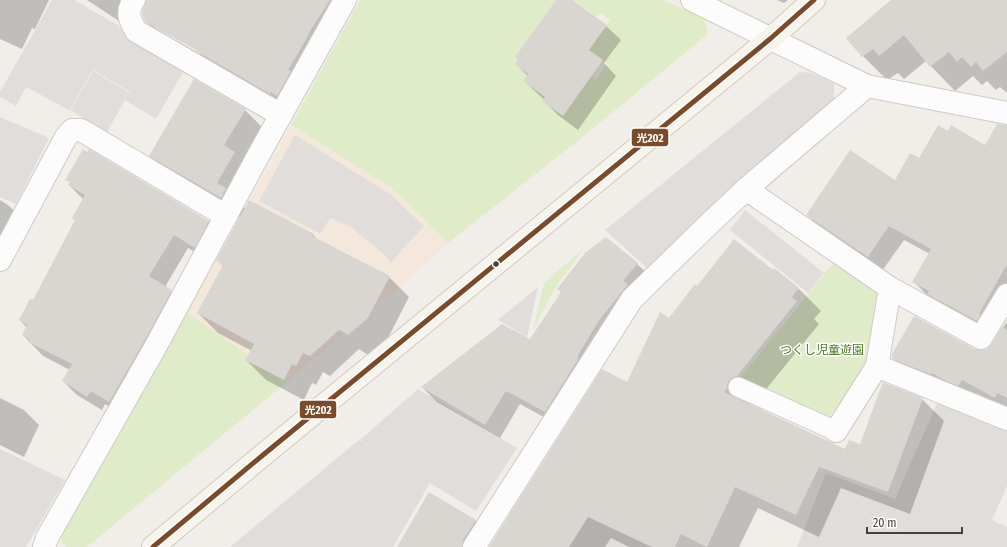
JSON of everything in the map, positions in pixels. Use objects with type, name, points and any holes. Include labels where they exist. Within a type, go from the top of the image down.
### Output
[{"type":"main road","points":[[153,547],[770,39],[814,0]]},
{"type":"street","points":[[134,0],[130,6],[130,20],[136,31],[281,115]]},
{"type":"street","points":[[44,547],[47,538],[157,344],[345,0]]},
{"type":"street","points":[[700,2],[770,39],[867,86],[1007,113]]},
{"type":"street","points":[[474,547],[632,299],[708,224],[867,86]]},
{"type":"street","points":[[0,260],[66,137],[72,130],[81,130],[226,216]]},
{"type":"street","points":[[746,190],[890,288],[981,338],[1007,295]]},
{"type":"street","points":[[836,431],[877,366],[890,288]]},
{"type":"street","points":[[877,366],[1007,419]]},
{"type":"lane","points":[[738,387],[836,431]]},
{"type":"shaded area","points":[[52,0],[74,0],[119,26],[69,110],[26,87],[16,106],[0,97],[0,92]]},
{"type":"shaded area","points":[[118,27],[186,67],[156,119],[125,100],[107,132],[70,110],[93,71],[130,93],[93,70]]},
{"type":"shaded area","points":[[800,72],[811,73],[834,83],[834,100],[647,268],[605,230]]},
{"type":"shaded area","points":[[0,117],[49,138],[16,204],[0,197]]},
{"type":"shaded area","points":[[291,125],[391,188],[448,243],[407,281],[287,382],[187,312]]},
{"type":"shaded area","points":[[295,135],[390,194],[424,226],[391,262],[386,256],[351,227],[330,218],[320,234],[259,201]]},
{"type":"shaded area","points":[[745,210],[824,273],[808,293],[730,230]]},
{"type":"shaded area","points":[[538,287],[527,337],[498,320]]},
{"type":"shaded area","points":[[418,389],[517,448],[476,511],[430,483],[393,547],[230,547],[359,440],[417,475],[360,440]]},
{"type":"shaded area","points":[[938,401],[1007,427],[1007,486],[992,520],[1007,527],[1007,547],[797,547],[826,473],[895,499]]},
{"type":"shaded area","points":[[0,449],[65,480],[26,547],[0,547]]},
{"type":"shaded area","points":[[588,517],[652,547],[569,547]]},
{"type":"green space","points":[[360,0],[556,0],[515,57],[518,60],[515,64],[528,74],[523,81],[545,97],[563,116],[580,92],[577,66],[596,80],[607,64],[589,50],[610,20],[600,13],[596,17],[572,0],[664,0],[704,19],[708,34],[579,140],[448,243],[391,188],[291,125]]},
{"type":"green space","points":[[584,248],[554,290],[533,330],[544,283]]},
{"type":"green space","name":"つくし児童遊園","points":[[834,262],[882,295],[870,364],[829,417],[741,377]]},
{"type":"green space","points":[[187,312],[287,382],[87,547],[66,547],[62,543],[62,534]]},
{"type":"building","points":[[146,0],[330,0],[307,36],[288,70],[291,71],[277,96],[271,92],[270,94],[145,22],[142,13]]},
{"type":"building","points":[[556,0],[572,0],[607,25],[589,50],[603,60],[563,116],[542,101],[545,97],[523,81],[528,74],[515,64],[518,60],[515,57]]},
{"type":"building","points":[[891,0],[1007,0],[1007,52],[983,71],[976,62],[971,67],[962,57],[957,62],[949,52],[930,67],[904,35],[879,56],[873,49],[862,57],[846,38]]},
{"type":"building","points":[[194,79],[246,109],[224,145],[235,152],[217,183],[226,188],[221,198],[149,156]]},
{"type":"building","points":[[997,124],[1007,125],[1007,264],[979,314],[981,315],[977,321],[927,294],[929,291],[912,282],[931,249],[889,226],[868,257],[806,215],[850,150],[895,180],[910,153],[919,158],[938,125],[948,131],[951,125],[985,145]]},
{"type":"building","points":[[83,149],[87,152],[89,149],[209,221],[195,248],[174,235],[149,276],[172,290],[109,402],[91,391],[87,397],[62,381],[72,364],[28,342],[29,339],[22,335],[27,325],[19,320],[30,299],[33,300],[75,220],[72,218],[85,195],[68,185],[70,182],[65,180]]},
{"type":"building","points":[[249,200],[314,234],[312,236],[390,276],[368,318],[348,335],[339,330],[310,356],[303,353],[296,366],[292,364],[284,380],[245,360],[254,344],[197,313],[223,265],[216,261]]},
{"type":"building","points":[[606,237],[638,263],[623,281],[628,284],[598,322],[577,357],[579,358],[545,412],[506,391],[485,425],[421,387],[502,324],[530,339],[561,292],[557,289],[585,253]]},
{"type":"building","points":[[734,239],[773,270],[774,268],[799,288],[792,297],[797,301],[737,376],[728,382],[727,388],[724,392],[845,449],[849,440],[860,444],[883,382],[923,398],[888,492],[819,467],[796,515],[735,487],[707,547],[681,534],[675,547],[652,547],[588,517],[569,547],[489,547],[602,369],[627,382],[660,312],[669,318],[695,284],[697,286]]},
{"type":"building","points":[[914,316],[975,349],[981,350],[987,349],[991,345],[1002,327],[1007,330],[1007,398],[997,393],[995,398],[962,380],[958,386],[932,373],[932,375],[892,359],[892,354]]},
{"type":"building","points":[[429,492],[476,520],[463,540],[462,547],[397,547]]},
{"type":"transit line","name":"光202","points":[[153,547],[770,39],[814,0]]}]
